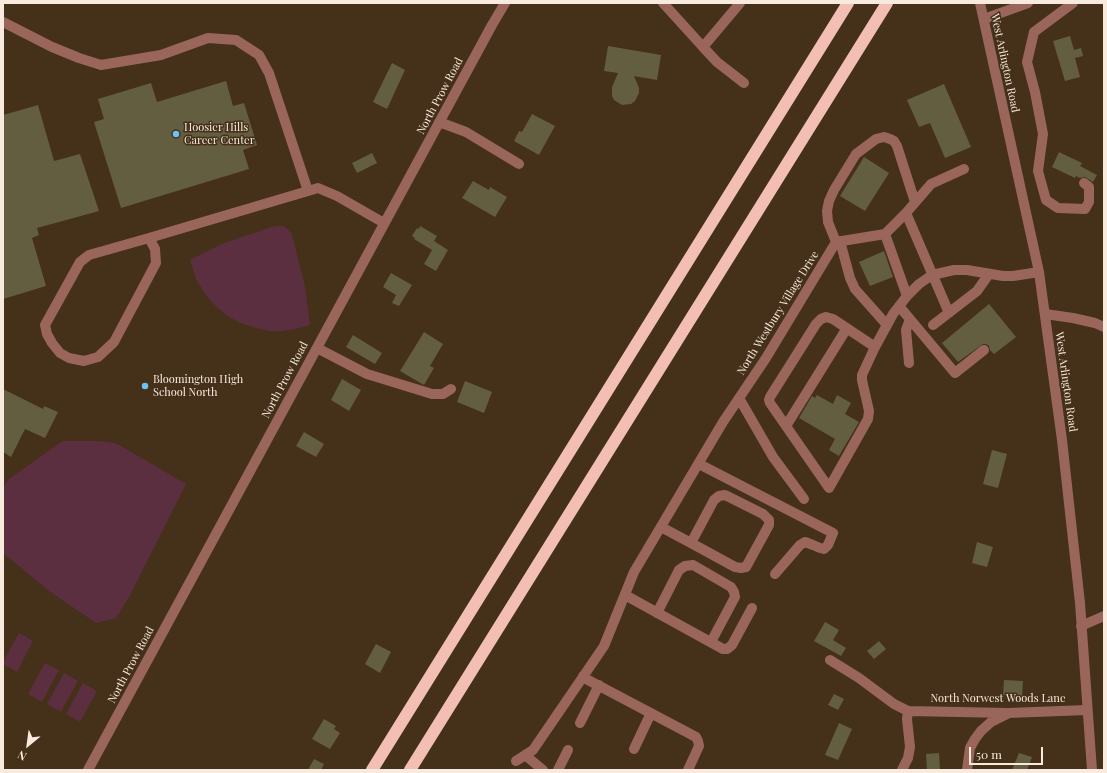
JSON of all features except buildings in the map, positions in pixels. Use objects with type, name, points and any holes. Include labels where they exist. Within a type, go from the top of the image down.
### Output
[{"type":"highway","points":[[372,770],[848,3]]},
{"type":"highway","points":[[410,770],[887,3]]},
{"type":"street","name":"North Prow Road","points":[[88,770],[384,223],[505,3]]},
{"type":"street","points":[[663,3],[717,62],[744,83]]},
{"type":"street","points":[[703,47],[740,3]]},
{"type":"street","name":"West Arlington Road","points":[[980,3],[1039,272],[1062,440],[1080,603],[1092,770]]},
{"type":"street","points":[[984,19],[1028,3]]},
{"type":"street","points":[[1074,3],[1034,32],[1027,62],[1035,92],[1043,134],[1038,171],[1046,200],[1058,208],[1085,209],[1089,202],[1089,187],[1084,182]]},
{"type":"street","points":[[3,22],[52,47],[101,65],[161,55],[208,38],[236,40],[259,55],[269,73],[308,191]]},
{"type":"street","points":[[439,122],[466,132],[519,164]]},
{"type":"street","points":[[887,325],[855,290],[838,242],[828,222],[827,210],[829,200],[856,154],[876,139],[884,137],[894,141],[897,146],[915,202]]},
{"type":"street","points":[[838,242],[885,234],[906,213],[931,184],[964,169]]},
{"type":"street","points":[[149,238],[155,248],[156,263],[114,342],[98,357],[84,362],[69,358],[60,353],[50,338],[45,325],[80,262],[88,255],[318,188],[337,196],[384,223]]},
{"type":"street","points":[[906,213],[949,312]]},
{"type":"street","points":[[885,234],[906,296]]},
{"type":"street","name":"North Westbury Village Drive","points":[[516,761],[532,750],[604,646],[634,572],[739,398],[766,358],[838,242]]},
{"type":"street","points":[[875,347],[834,320],[826,317],[821,319],[816,324],[769,400],[829,488],[868,419],[869,411],[862,375],[887,325],[906,296],[932,275],[954,270],[967,270],[1003,276],[1039,272]]},
{"type":"street","points":[[933,325],[977,291],[989,274]]},
{"type":"street","points":[[899,306],[955,374],[984,350]]},
{"type":"street","points":[[1044,314],[1072,318],[1104,326]]},
{"type":"street","points":[[909,363],[906,330],[910,320]]},
{"type":"street","points":[[786,426],[847,328]]},
{"type":"street","points":[[317,348],[367,374],[432,394],[443,394],[451,389]]},
{"type":"street","points":[[739,398],[773,458],[804,499]]},
{"type":"street","points":[[699,464],[833,533],[828,545],[824,549],[805,542],[800,545],[776,574]]},
{"type":"street","points":[[747,506],[754,492]]},
{"type":"street","points":[[662,527],[735,568],[741,568],[746,566],[769,525],[769,520],[763,514],[725,495],[719,496],[714,500],[691,543]]},
{"type":"street","points":[[657,613],[680,570],[685,566],[694,566],[731,587],[734,592],[735,597],[711,642]]},
{"type":"street","points":[[625,595],[723,649],[727,649],[732,645],[752,608]]},
{"type":"street","points":[[1081,626],[1104,616]]},
{"type":"street","points":[[830,660],[859,678],[894,704],[908,711],[907,719],[910,747],[908,758],[902,770]]},
{"type":"street","points":[[583,676],[696,737],[699,746],[688,770]]},
{"type":"street","points":[[580,723],[599,686]]},
{"type":"street","name":"North Norwest Woods Lane","points":[[908,711],[1008,713],[1087,710]]},
{"type":"street","points":[[967,770],[970,748],[978,735],[991,722],[1008,713]]},
{"type":"street","points":[[634,749],[651,714]]},
{"type":"street","points":[[558,770],[568,750]]},
{"type":"street","points":[[525,755],[543,770]]},
{"type":"shaded area","points":[[275,226],[283,226],[288,229],[292,235],[305,287],[310,325],[283,331],[270,331],[256,328],[229,317],[209,299],[202,289],[196,279],[190,260],[224,243]]},
{"type":"shaded area","points":[[63,441],[99,441],[114,443],[186,484],[129,597],[116,618],[96,623],[49,591],[3,553],[3,487],[9,479]]},
{"type":"shaded area","points":[[19,633],[33,641],[17,672],[3,664],[3,662]]},
{"type":"shaded area","points":[[45,663],[59,670],[42,702],[28,694]]},
{"type":"shaded area","points":[[64,673],[78,681],[61,712],[47,704]]},
{"type":"shaded area","points":[[83,683],[97,691],[80,722],[66,714]]},
{"type":"place","name":"Hoosier Hills Career Center","points":[[176,134]]},
{"type":"place","name":"Bloomington High School North","points":[[145,386]]}]
